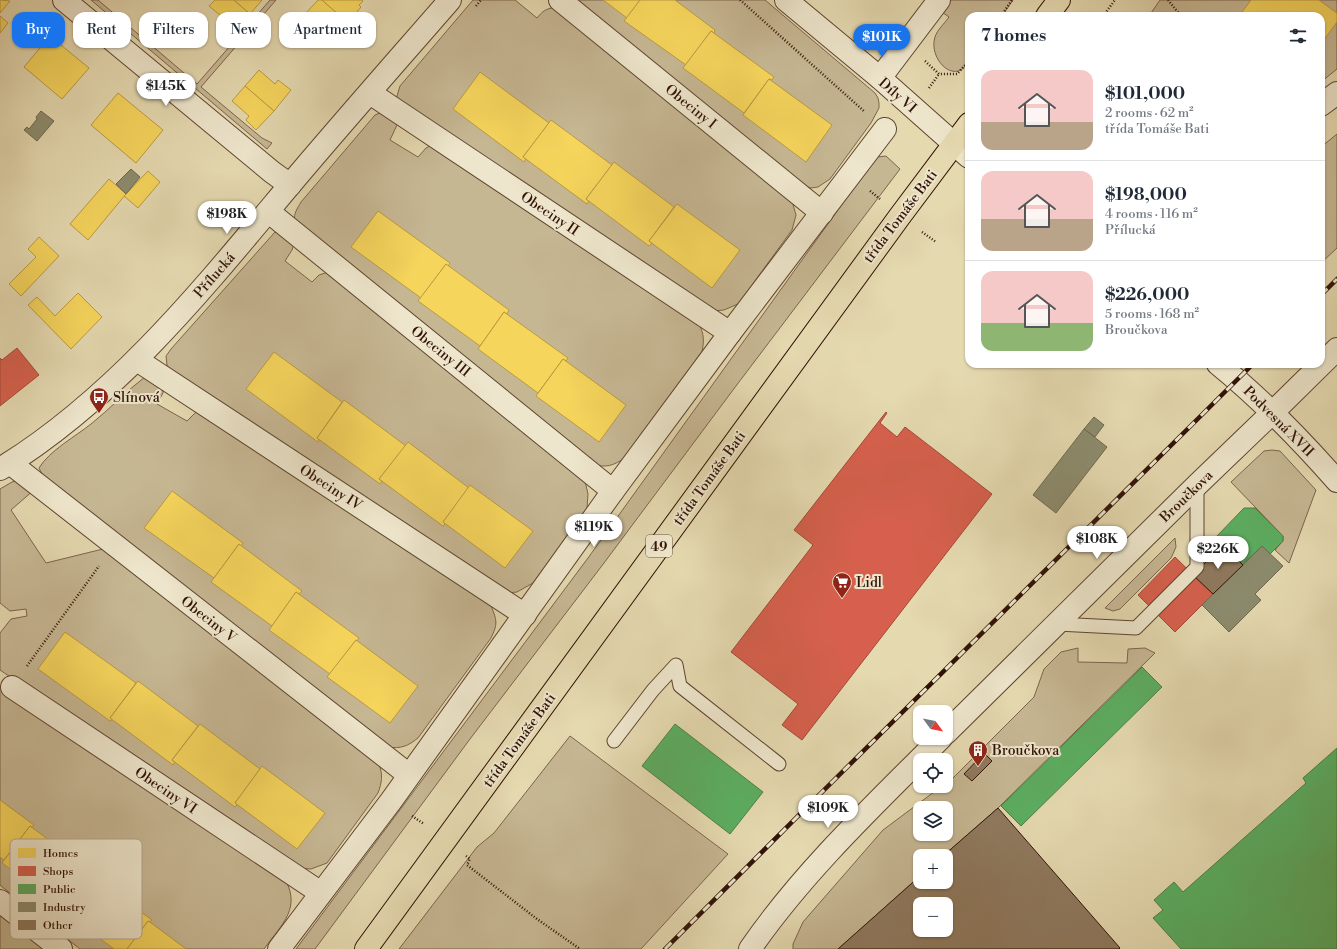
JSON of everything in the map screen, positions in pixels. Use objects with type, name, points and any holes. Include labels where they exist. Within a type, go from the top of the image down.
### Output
[{"type":"main road","points":[[1050,12],[1059,0]]},
{"type":"main road","name":"třída Tomáše Bati","points":[[366,949],[900,216],[962,151],[965,139]]},
{"type":"street","points":[[64,0],[272,172],[290,185]]},
{"type":"street","name":"Přílucká","points":[[5,466],[51,433],[86,405],[137,360],[198,295],[269,212],[290,185],[450,0]]},
{"type":"street","name":"Obeciny I","points":[[560,0],[822,213]]},
{"type":"street","name":"Díly VI","points":[[786,0],[880,78],[962,151]]},
{"type":"street","points":[[880,78],[940,0]]},
{"type":"street","name":"Obeciny II","points":[[370,93],[730,333]]},
{"type":"street","points":[[1325,102],[1337,93]]},
{"type":"street","points":[[279,949],[391,801],[613,491],[730,333],[886,129]]},
{"type":"street","name":"Obeciny III","points":[[269,212],[613,491]]},
{"type":"street","name":"Broučkova","points":[[1325,361],[1337,349]]},
{"type":"street","name":"Obeciny IV","points":[[137,360],[525,615]]},
{"type":"street","name":"Podvesná XVII","points":[[1223,368],[1273,412],[1337,481]]},
{"type":"street","name":"Broučkova","points":[[953,726],[1196,485],[1318,368]]},
{"type":"street","name":"Obeciny V","points":[[5,466],[114,544],[409,775]]},
{"type":"street","name":"Obeciny VI","points":[[12,687],[321,893]]},
{"type":"street","points":[[754,947],[775,915],[825,857],[934,745]]},
{"type":"street","points":[[0,901],[10,909]]},
{"type":"street","points":[[48,939],[61,949]]},
{"type":"lane","points":[[1057,624],[1136,628],[1197,567],[1196,485]]},
{"type":"lane","points":[[614,741],[652,690],[676,666],[680,686],[779,764]]},
{"type":"path","points":[[740,0],[886,129]]},
{"type":"path","points":[[1004,12],[1012,0]]},
{"type":"path","points":[[1106,12],[1115,0]]},
{"type":"path","points":[[1168,0],[1178,12]]},
{"type":"path","points":[[923,60],[940,74],[957,74],[965,65]]},
{"type":"path","points":[[12,687],[114,544]]},
{"type":"path","points":[[391,801],[470,859],[467,865],[537,919],[580,949]]},
{"type":"shaded area","points":[[91,0],[98,0],[112,12],[105,12]]},
{"type":"shaded area","points":[[270,0],[276,0],[266,12],[260,12]]},
{"type":"shaded area","points":[[473,0],[515,0],[537,18],[544,11],[554,8],[792,201],[796,215],[792,230],[738,304],[724,310],[712,311],[397,100],[400,86]]},
{"type":"shaded area","points":[[568,0],[765,0],[875,93],[878,98],[879,108],[871,123],[830,179],[818,187],[811,188],[805,186]]},
{"type":"shaded area","points":[[940,0],[1013,0],[1005,12],[965,12],[965,66],[963,69],[956,71],[944,67],[935,54],[934,45],[936,34],[949,17],[939,10]]},
{"type":"shaded area","points":[[1160,0],[1337,0],[1337,69],[1325,79],[1325,12],[1152,12]]},
{"type":"shaded area","points":[[131,28],[139,35],[139,41],[131,34]]},
{"type":"shaded area","points":[[148,48],[155,48],[197,84],[228,48],[235,48],[201,87],[262,138],[272,143],[267,149]]},
{"type":"shaded area","points":[[382,112],[397,120],[397,125],[390,140],[418,157],[426,148],[430,146],[696,318],[703,334],[702,352],[625,458],[609,466],[592,464],[294,221],[295,213],[301,202],[375,115]]},
{"type":"shaded area","points":[[1337,134],[1337,248],[1325,259],[1325,144]]},
{"type":"shaded area","points":[[886,156],[900,169],[470,739],[315,949],[296,949],[588,558],[871,164],[877,157]]},
{"type":"shaded area","points":[[275,232],[278,232],[294,244],[285,261],[312,282],[319,275],[328,272],[585,481],[588,494],[587,509],[533,583],[517,592],[507,593],[169,369],[166,356],[171,349]]},
{"type":"shaded area","points":[[145,377],[163,386],[163,393],[157,404],[187,421],[197,411],[491,606],[495,615],[496,625],[491,638],[418,738],[414,741],[408,745],[397,748],[388,747],[48,480],[41,472],[39,468],[49,456],[91,424]]},
{"type":"shaded area","points":[[1264,451],[1280,451],[1316,490],[1289,563],[1275,550],[1283,541],[1283,536],[1231,482]]},
{"type":"shaded area","points":[[20,480],[34,490],[11,510],[46,563],[111,547],[379,764],[382,778],[378,793],[327,863],[311,869],[299,868],[291,865],[0,670],[0,633],[11,619],[27,616],[26,609],[10,611],[0,603],[0,489],[12,482]]},
{"type":"shaded area","points":[[1175,538],[1176,547],[1171,558],[1120,609],[1113,611],[1105,608]]},
{"type":"shaded area","points":[[1078,648],[1078,662],[1127,663],[1128,649],[1145,648],[1155,653],[998,808],[951,849],[913,849],[913,882],[838,949],[793,949],[793,944],[803,922],[883,830],[913,808],[913,841],[953,841],[953,801],[922,801],[933,793],[953,793],[953,778],[1034,697],[1044,669],[1061,652]]},
{"type":"shaded area","points":[[0,687],[283,876],[289,887],[291,906],[283,923],[264,949],[80,949],[68,939],[142,939],[142,839],[10,839],[10,893],[0,885]]},
{"type":"shaded area","points":[[570,736],[728,854],[641,949],[399,949],[477,847],[494,833]]},
{"type":"shaded area","points":[[0,908],[10,916],[10,939],[39,939],[51,949],[0,949]]},
{"type":"building: Homes","points":[[0,0],[10,1],[0,13]]},
{"type":"building: Homes","points":[[215,0],[234,0],[248,12],[216,12],[209,6]]},
{"type":"building: Homes","points":[[234,0],[262,0],[252,12],[248,12]]},
{"type":"building: Homes","points":[[318,0],[322,0],[336,12],[307,12]]},
{"type":"building: Homes","points":[[322,0],[363,1],[359,5],[361,7],[357,12],[336,12]]},
{"type":"building: Homes","points":[[603,0],[640,0],[627,18]]},
{"type":"building: Homes","points":[[640,0],[675,0],[715,30],[714,33],[711,31],[686,65],[624,21]]},
{"type":"building: Homes","points":[[1251,0],[1319,0],[1337,13],[1337,22],[1325,38],[1325,12],[1242,12]]},
{"type":"building: Homes","points":[[0,16],[8,23],[0,33]]},
{"type":"building: Homes","points":[[711,31],[774,77],[772,80],[769,79],[744,113],[683,68]]},
{"type":"building: Homes","points":[[40,48],[65,48],[89,68],[62,99],[24,67]]},
{"type":"building: Homes","points":[[259,70],[275,84],[278,80],[291,90],[274,111],[245,86]]},
{"type":"building: Homes","points":[[480,72],[549,123],[523,157],[526,159],[524,162],[453,109]]},
{"type":"building: Homes","points":[[769,79],[832,125],[806,162],[743,115]]},
{"type":"building: Homes","points":[[245,86],[274,111],[256,130],[246,120],[249,116],[232,101]]},
{"type":"building: Homes","points":[[118,93],[163,130],[136,163],[91,125]]},
{"type":"building: Homes","points":[[551,120],[612,165],[586,199],[589,201],[587,204],[523,157]]},
{"type":"building: Homes","points":[[614,162],[674,207],[649,241],[652,243],[649,246],[586,199]]},
{"type":"building: Homes","points":[[148,171],[160,182],[138,208],[124,196]]},
{"type":"building: Homes","points":[[109,179],[126,194],[88,240],[70,224]]},
{"type":"building: Homes","points":[[677,204],[740,250],[712,288],[649,241]]},
{"type":"building: Homes","points":[[378,211],[450,263],[448,266],[446,264],[421,298],[351,247]]},
{"type":"building: Homes","points":[[39,237],[59,256],[21,296],[9,284],[36,257],[28,249]]},
{"type":"building: Homes","points":[[446,264],[509,310],[507,314],[504,312],[480,346],[418,301]]},
{"type":"building: Homes","points":[[78,293],[102,317],[71,349],[28,305],[37,297],[55,316]]},
{"type":"building: Homes","points":[[504,312],[568,358],[566,361],[563,359],[538,393],[478,349]]},
{"type":"building: Homes","points":[[274,352],[342,402],[317,438],[319,440],[318,442],[246,389]]},
{"type":"building: Homes","points":[[563,359],[626,405],[599,442],[536,396]]},
{"type":"building: Homes","points":[[344,400],[406,446],[379,479],[382,481],[380,484],[317,438]]},
{"type":"building: Homes","points":[[408,442],[469,488],[443,522],[445,524],[443,526],[379,479]]},
{"type":"building: Homes","points":[[470,485],[533,531],[505,568],[443,522]]},
{"type":"building: Homes","points":[[172,491],[243,543],[241,546],[239,544],[214,578],[144,528]]},
{"type":"building: Homes","points":[[239,544],[302,591],[299,594],[296,592],[272,626],[211,582]]},
{"type":"building: Homes","points":[[296,592],[359,638],[330,674],[269,630]]},
{"type":"building: Homes","points":[[65,632],[136,683],[110,718],[112,720],[110,721],[38,669]]},
{"type":"building: Homes","points":[[356,640],[418,686],[390,723],[327,677]]},
{"type":"building: Homes","points":[[138,681],[198,726],[172,760],[175,762],[173,765],[110,718]]},
{"type":"building: Homes","points":[[200,724],[260,769],[235,803],[237,805],[235,807],[172,760]]},
{"type":"building: Homes","points":[[262,766],[325,813],[297,849],[235,803]]},
{"type":"building: Homes","points":[[0,800],[34,825],[32,827],[30,826],[20,839],[10,839],[10,852],[4,860],[0,857]]},
{"type":"building: Homes","points":[[30,826],[48,839],[20,839]]},
{"type":"building: Homes","points":[[10,852],[10,869],[2,863]]},
{"type":"building: Homes","points":[[142,913],[152,920],[150,922],[148,921],[142,929]]},
{"type":"building: Homes","points":[[148,921],[186,949],[127,949],[134,939],[142,939],[142,929]]},
{"type":"building: Homes","points":[[100,939],[134,939],[127,949],[114,949]]},
{"type":"building: Shops","points":[[17,348],[39,375],[0,406],[0,358],[2,360]]},
{"type":"building: Shops","name":"Lidl","points":[[886,412],[887,413],[880,423],[897,437],[905,427],[992,494],[802,740],[782,725],[798,704],[731,652],[813,545],[794,530]]},
{"type":"building: Shops","points":[[1175,557],[1213,594],[1175,632],[1138,595]]},
{"type":"building: Public","points":[[1244,508],[1255,508],[1283,536],[1283,541],[1270,554],[1262,546],[1237,570],[1215,548],[1215,538]]},
{"type":"building: Public","points":[[1142,667],[1162,687],[1021,826],[1001,806]]},
{"type":"building: Public","points":[[675,724],[763,792],[730,834],[642,766]]},
{"type":"building: Public","points":[[1337,748],[1337,949],[1181,949],[1153,918],[1163,910],[1154,900],[1174,882],[1183,892],[1306,783],[1303,778]]},
{"type":"building: Industry","points":[[41,111],[54,121],[37,141],[24,130],[27,127],[29,129]]},
{"type":"building: Industry","points":[[131,169],[140,177],[126,194],[116,184]]},
{"type":"building: Industry","points":[[1094,417],[1104,425],[1095,437],[1084,429]]},
{"type":"building: Industry","points":[[1084,429],[1107,447],[1056,513],[1033,495]]},
{"type":"building: Industry","points":[[1262,546],[1283,566],[1255,594],[1261,600],[1229,632],[1202,605]]},
{"type":"building: Other","points":[[1223,545],[1243,565],[1213,594],[1193,575]]},
{"type":"building: Other","name":"Broučkova","points":[[984,753],[992,761],[972,781],[964,774]]},
{"type":"building: Other","points":[[998,808],[1120,948],[1119,949],[838,949],[913,882],[913,889],[953,889],[953,849],[951,849]]},
{"type":"railway","points":[[1325,291],[1337,279]]},
{"type":"railway","points":[[665,949],[1249,368]]},
{"type":"place","name":"Slínová","points":[[99,414]]},
{"type":"place","name":"Lidl","points":[[842,599]]},
{"type":"place","name":"Broučkova","points":[[978,767]]}]
